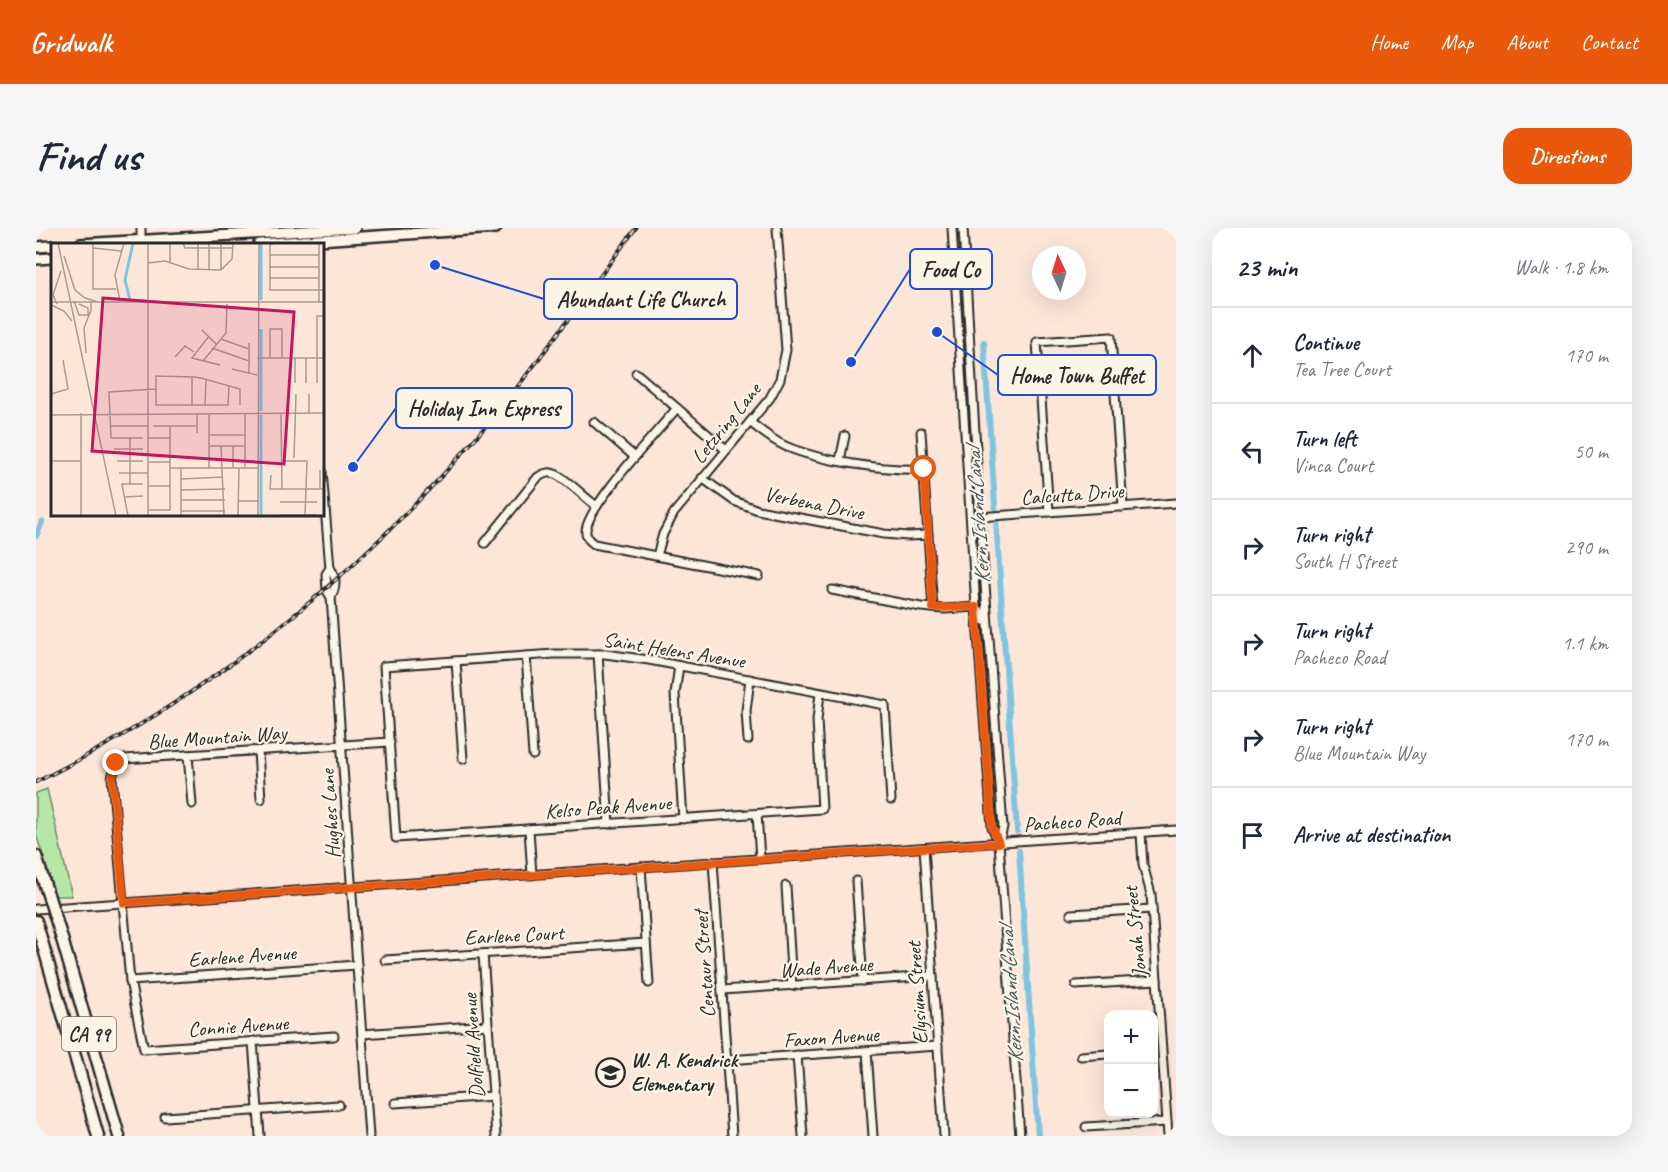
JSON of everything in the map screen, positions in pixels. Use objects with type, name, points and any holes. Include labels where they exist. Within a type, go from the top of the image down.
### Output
[{"type":"highway","name":"CA 99","points":[[36,856],[119,1136]]},
{"type":"highway","name":"CA 99","points":[[36,921],[98,1136]]},
{"type":"main road","points":[[266,243],[355,228]]},
{"type":"main road","points":[[110,243],[178,238],[306,236],[496,228]]},
{"type":"main road","points":[[172,243],[178,238]]},
{"type":"main road","points":[[36,247],[51,246]]},
{"type":"main road","points":[[36,259],[51,258]]},
{"type":"street","points":[[139,242],[141,228]]},
{"type":"street","name":"Letzring Lane","points":[[657,556],[669,522],[681,503],[776,390],[785,360],[777,228]]},
{"type":"street","points":[[952,228],[992,827],[999,843]]},
{"type":"street","points":[[963,228],[980,517],[1003,826],[999,843],[1020,1136]]},
{"type":"street","points":[[957,305],[962,310],[970,347]]},
{"type":"street","points":[[1048,512],[1037,342],[1111,337],[1123,507]]},
{"type":"street","points":[[636,373],[726,450]]},
{"type":"street","points":[[677,408],[607,490],[587,526],[586,534],[589,541],[594,544],[759,576]]},
{"type":"street","points":[[594,422],[635,457]]},
{"type":"street","points":[[750,422],[774,440],[795,450],[891,470],[924,469]]},
{"type":"street","points":[[921,432],[933,608]]},
{"type":"street","points":[[840,460],[845,436]]},
{"type":"street","points":[[485,543],[538,477],[549,472],[559,476],[597,506]]},
{"type":"street","name":"Verbena Drive","points":[[702,478],[724,495],[758,510],[896,536],[928,535]]},
{"type":"street","name":"Hughes Lane","points":[[324,495],[330,568],[334,573],[335,590],[331,597],[369,1136]]},
{"type":"street","name":"Calcutta Drive","points":[[971,518],[1176,503]]},
{"type":"street","points":[[832,590],[933,608],[976,607]]},
{"type":"street","points":[[976,607],[983,615],[990,656]]},
{"type":"street","points":[[598,654],[609,824]]},
{"type":"street","name":"Saint Helens Avenue","points":[[390,742],[384,666],[526,656],[598,654],[633,657],[885,705],[891,800]]},
{"type":"street","points":[[526,656],[533,755]]},
{"type":"street","points":[[456,661],[463,759]]},
{"type":"street","points":[[679,666],[675,694],[683,819]]},
{"type":"street","points":[[748,740],[746,711],[750,679]]},
{"type":"street","name":"Kelso Peak Avenue","points":[[390,742],[396,838],[822,809],[816,720],[820,693]]},
{"type":"street","points":[[985,724],[991,728],[999,768]]},
{"type":"street","name":"Blue Mountain Way","points":[[124,903],[112,778],[116,763],[123,759],[390,742]]},
{"type":"street","points":[[258,751],[261,798]]},
{"type":"street","points":[[188,755],[192,804]]},
{"type":"street","points":[[757,814],[760,859]]},
{"type":"street","points":[[529,829],[532,875]]},
{"type":"street","name":"Pacheco Road","points":[[36,909],[1176,830]]},
{"type":"street","name":"Jonah Street","points":[[1141,833],[1143,865],[1150,886],[1168,1136]]},
{"type":"street","name":"Elysium Street","points":[[924,848],[944,1136]]},
{"type":"street","name":"Centaur Street","points":[[713,862],[732,1136]]},
{"type":"street","points":[[641,867],[649,983]]},
{"type":"street","points":[[856,881],[862,981]]},
{"type":"street","points":[[786,886],[792,986]]},
{"type":"street","points":[[124,903],[130,981]]},
{"type":"street","points":[[1071,914],[1152,909]]},
{"type":"street","name":"Earlene Court","points":[[385,960],[646,943]]},
{"type":"street","name":"Dolfield Avenue","points":[[483,954],[496,1136]]},
{"type":"street","name":"Earlene Avenue","points":[[130,981],[357,965]]},
{"type":"street","name":"Wade Avenue","points":[[722,990],[933,976]]},
{"type":"street","points":[[1076,985],[1157,980]]},
{"type":"street","name":"Connie Avenue","points":[[130,981],[144,1049],[334,1036]]},
{"type":"street","points":[[362,1034],[488,1025]]},
{"type":"street","points":[[253,1041],[260,1136]]},
{"type":"street","name":"Faxon Avenue","points":[[727,1060],[938,1046]]},
{"type":"street","points":[[867,1051],[873,1136]]},
{"type":"street","points":[[1081,1056],[1104,1054]]},
{"type":"street","points":[[797,1056],[803,1136]]},
{"type":"street","points":[[395,1103],[493,1096]]},
{"type":"street","points":[[165,1117],[339,1105]]},
{"type":"street","points":[[1086,1127],[1176,1118]]},
{"type":"green space","points":[[47,789],[72,896],[55,896],[36,834],[36,793]]},
{"type":"waterway","name":"Kern Island Canal","points":[[984,342],[1017,831]]},
{"type":"waterway","points":[[36,536],[42,522]]},
{"type":"waterway","name":"Kern Island Canal","points":[[1019,851],[1038,1136]]},
{"type":"railway","points":[[36,782],[99,749],[218,673],[330,585],[382,537],[432,487],[500,409],[636,228]]},
{"type":"place","name":"Abundant Life Church","points":[[435,265]]},
{"type":"place","name":"Home Town Buffet","points":[[937,332]]},
{"type":"place","name":"Food Co","points":[[851,362]]},
{"type":"place","name":"Holiday Inn Express","points":[[353,467]]},
{"type":"place","name":"W. A. Kendrick Elementary","points":[[610,1072]]},
{"type":"route","points":[[116,763],[112,778],[124,903],[999,843],[992,827],[976,607],[933,608],[924,469]]}]
